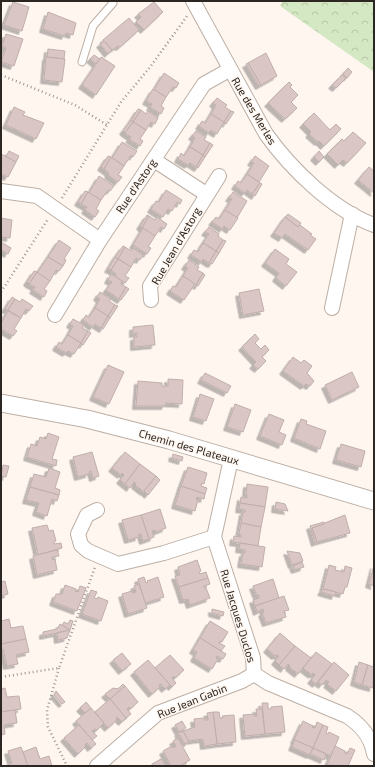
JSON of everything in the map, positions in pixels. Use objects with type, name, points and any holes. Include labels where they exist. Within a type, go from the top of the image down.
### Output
[{"type":"street","name":"Rue des Merles","points":[[194,2],[266,134],[284,158],[294,169],[325,195],[352,214],[374,225]]},
{"type":"street","name":"Rue d'Astorg","points":[[55,315],[100,240],[204,84],[230,70]]},
{"type":"street","name":"Rue Jean d'Astorg","points":[[154,160],[206,194]]},
{"type":"street","name":"Rue Jean d'Astorg","points":[[151,300],[150,286],[206,194],[219,176]]},
{"type":"street","points":[[1,191],[37,196],[100,240]]},
{"type":"street","points":[[332,308],[352,214]]},
{"type":"street","name":"Chemin des Plateaux","points":[[1,403],[87,419],[169,440],[374,500]]},
{"type":"street","name":"Rue Jacques Duclos","points":[[230,459],[214,537],[253,658],[254,674],[268,683],[347,716],[358,723],[367,733],[374,754]]},
{"type":"street","points":[[97,510],[86,515],[78,534],[81,544],[88,551],[118,564],[164,553],[214,537]]},
{"type":"street","name":"Rue Jean Gabin","points":[[97,766],[158,713],[242,682],[254,674]]},
{"type":"lane","points":[[82,62],[93,26],[113,4],[113,1]]},
{"type":"path","points":[[1,292],[55,209],[121,102],[151,66],[194,2]]},
{"type":"path","points":[[1,75],[76,105],[107,125]]},
{"type":"path","points":[[67,766],[48,728],[47,710],[59,668],[71,639],[76,617],[95,568],[106,558]]},
{"type":"path","points":[[1,677],[59,668]]},
{"type":"green space","points":[[283,1],[374,1],[374,72],[280,6]]},
{"type":"building","points":[[13,2],[29,7],[22,31],[4,25]]},
{"type":"building","points":[[154,2],[163,12],[144,30],[136,22],[141,17],[138,14]]},
{"type":"building","points":[[48,12],[76,23],[73,35],[66,33],[65,36],[43,29]]},
{"type":"building","points":[[129,18],[139,30],[120,47],[118,46],[112,50],[103,40]]},
{"type":"building","points":[[6,34],[23,39],[14,66],[1,62],[6,48],[2,46]]},
{"type":"building","points":[[104,41],[112,50],[108,54],[100,44]]},
{"type":"building","points":[[48,49],[65,51],[64,59],[47,57]]},
{"type":"building","points":[[266,53],[277,76],[261,85],[248,63]]},
{"type":"building","points":[[94,55],[100,59],[96,64],[90,59]]},
{"type":"building","points":[[46,57],[65,59],[62,82],[44,80]]},
{"type":"building","points":[[101,57],[115,66],[96,95],[82,85]]},
{"type":"building","points":[[248,63],[261,85],[259,86],[246,64]]},
{"type":"building","points":[[348,68],[352,72],[347,78],[343,74]]},
{"type":"building","points":[[164,73],[179,83],[176,88],[173,87],[166,97],[154,90]]},
{"type":"building","points":[[342,75],[346,78],[336,88],[332,85]]},
{"type":"building","points":[[289,82],[292,85],[290,87],[298,95],[291,102],[297,108],[285,119],[268,103]]},
{"type":"building","points":[[153,89],[166,97],[161,106],[164,108],[161,114],[150,107],[152,104],[146,101]]},
{"type":"building","points":[[217,98],[227,105],[225,107],[231,111],[224,122],[211,114],[216,105],[213,103]]},
{"type":"building","points":[[14,107],[25,112],[23,115],[44,123],[36,139],[6,125]]},
{"type":"building","points":[[138,109],[141,110],[133,122],[131,120]]},
{"type":"building","points":[[141,110],[146,114],[148,111],[158,118],[155,124],[151,122],[146,130],[133,122]]},
{"type":"building","points":[[231,111],[234,112],[226,124],[224,122]]},
{"type":"building","points":[[314,113],[330,130],[336,124],[341,129],[324,146],[309,134],[311,132],[303,124]]},
{"type":"building","points":[[211,114],[224,122],[217,134],[211,130],[209,133],[199,126],[202,121],[205,123]]},
{"type":"building","points":[[131,120],[133,122],[125,133],[123,131]]},
{"type":"building","points":[[133,122],[146,130],[140,139],[143,141],[140,146],[129,139],[131,137],[125,133]]},
{"type":"building","points":[[196,131],[206,137],[204,140],[210,143],[203,155],[190,147],[195,138],[192,136]]},
{"type":"building","points":[[353,132],[366,143],[347,163],[343,160],[338,165],[327,154],[342,139],[344,141]]},
{"type":"building","points":[[122,142],[137,151],[133,157],[131,155],[124,166],[112,158]]},
{"type":"building","points":[[210,143],[213,145],[205,157],[203,155]]},
{"type":"building","points":[[190,147],[203,155],[196,167],[190,163],[188,165],[178,159],[181,153],[184,156]]},
{"type":"building","points":[[9,151],[19,156],[16,162],[6,157]]},
{"type":"building","points":[[319,151],[324,157],[319,162],[314,157]]},
{"type":"building","points":[[1,154],[16,162],[8,177],[1,174]]},
{"type":"building","points":[[203,155],[205,157],[198,168],[196,167]]},
{"type":"building","points":[[108,156],[111,157],[104,169],[101,167]]},
{"type":"building","points":[[255,156],[269,166],[259,182],[247,174],[254,163],[251,162]]},
{"type":"building","points":[[111,157],[124,166],[118,175],[122,177],[118,182],[108,175],[109,173],[104,169]]},
{"type":"building","points":[[369,167],[374,171],[374,193],[358,180]]},
{"type":"building","points":[[247,174],[260,183],[252,194],[247,190],[245,193],[235,186],[238,181],[241,183]]},
{"type":"building","points":[[99,176],[114,186],[110,191],[108,190],[101,200],[89,193]]},
{"type":"building","points":[[260,183],[262,184],[255,196],[252,194]]},
{"type":"building","points":[[166,190],[182,200],[180,204],[177,202],[172,211],[168,209],[163,217],[151,209],[156,201],[159,202]]},
{"type":"building","points":[[85,191],[88,192],[81,204],[78,202]]},
{"type":"building","points":[[88,192],[101,200],[96,209],[99,211],[95,217],[85,210],[87,207],[81,204]]},
{"type":"building","points":[[233,192],[247,201],[237,218],[225,210],[232,199],[229,198]]},
{"type":"building","points":[[225,210],[238,218],[230,230],[224,226],[223,229],[212,222],[216,217],[219,219]]},
{"type":"building","points":[[288,214],[301,223],[298,227],[285,217]]},
{"type":"building","points":[[147,215],[149,216],[142,228],[140,226]]},
{"type":"building","points":[[149,216],[155,220],[157,217],[167,224],[164,229],[161,227],[155,236],[142,228]]},
{"type":"building","points":[[285,217],[298,227],[300,225],[316,239],[308,250],[285,234],[282,238],[274,233]]},
{"type":"building","points":[[1,218],[12,220],[10,238],[1,237]]},
{"type":"building","points":[[209,227],[219,234],[218,236],[223,240],[216,251],[203,243],[209,234],[205,232]]},
{"type":"building","points":[[143,228],[155,236],[148,247],[151,248],[147,254],[133,245]]},
{"type":"building","points":[[59,240],[71,248],[64,259],[66,260],[63,266],[48,257]]},
{"type":"building","points":[[223,240],[226,241],[219,253],[216,251]]},
{"type":"building","points":[[1,242],[11,248],[8,254],[1,250]]},
{"type":"building","points":[[203,243],[216,251],[209,263],[203,259],[202,262],[191,255],[194,250],[198,252]]},
{"type":"building","points":[[123,246],[125,247],[118,259],[115,257]]},
{"type":"building","points":[[125,247],[131,251],[133,248],[143,255],[140,260],[136,258],[131,267],[118,259]]},
{"type":"building","points":[[275,249],[289,259],[286,264],[297,272],[286,286],[276,278],[279,273],[265,263]]},
{"type":"building","points":[[216,251],[219,253],[212,264],[209,263]]},
{"type":"building","points":[[48,257],[63,266],[59,271],[56,270],[50,281],[37,273]]},
{"type":"building","points":[[115,257],[118,259],[111,270],[108,269]]},
{"type":"building","points":[[118,259],[131,267],[125,276],[129,278],[125,283],[115,276],[116,274],[111,270]]},
{"type":"building","points":[[189,260],[199,267],[197,270],[203,273],[196,285],[183,276],[188,268],[185,266]]},
{"type":"building","points":[[34,271],[37,272],[29,284],[27,282]]},
{"type":"building","points":[[37,272],[50,281],[44,289],[47,291],[44,297],[33,290],[35,287],[29,284]]},
{"type":"building","points":[[203,273],[205,275],[198,286],[196,285]]},
{"type":"building","points":[[111,274],[122,281],[121,284],[126,287],[119,299],[106,290],[112,282],[108,280]]},
{"type":"building","points":[[183,276],[195,284],[184,300],[170,291],[173,286],[176,287]]},
{"type":"building","points":[[126,287],[129,289],[121,300],[119,299]]},
{"type":"building","points":[[259,289],[264,311],[243,315],[239,293]]},
{"type":"building","points":[[100,292],[111,299],[109,301],[115,305],[108,316],[95,308],[100,299],[97,297]]},
{"type":"building","points":[[12,297],[15,299],[8,310],[5,309]]},
{"type":"building","points":[[15,299],[20,302],[22,299],[33,306],[29,311],[26,309],[21,318],[8,310]]},
{"type":"building","points":[[115,305],[118,306],[110,318],[108,316]]},
{"type":"building","points":[[95,308],[108,316],[101,328],[95,324],[93,327],[83,320],[86,315],[89,317]]},
{"type":"building","points":[[8,311],[21,318],[14,329],[17,331],[13,336],[1,329],[1,323]]},
{"type":"building","points":[[108,316],[110,318],[103,329],[101,328]]},
{"type":"building","points":[[73,319],[84,325],[82,328],[88,331],[81,343],[68,335],[73,326],[70,324]]},
{"type":"building","points":[[153,325],[155,345],[134,347],[134,337],[137,337],[137,333],[133,334],[133,327]]},
{"type":"building","points":[[88,331],[91,333],[83,345],[81,343]]},
{"type":"building","points":[[255,334],[259,339],[255,343],[261,349],[265,345],[269,350],[262,357],[266,361],[258,369],[253,365],[256,362],[242,347]]},
{"type":"building","points":[[68,335],[81,343],[74,354],[68,351],[66,353],[56,347],[59,342],[62,344]]},
{"type":"building","points":[[293,357],[301,363],[304,360],[312,366],[307,373],[314,381],[310,386],[306,384],[304,386],[283,371]]},
{"type":"building","points":[[108,365],[124,372],[109,404],[93,397]]},
{"type":"building","points":[[352,372],[359,387],[332,400],[325,385]]},
{"type":"building","points":[[205,373],[231,386],[227,393],[201,380]]},
{"type":"building","points":[[168,379],[183,380],[182,404],[166,403],[165,406],[136,406],[138,381],[162,383],[162,386],[168,386]]},
{"type":"building","points":[[200,394],[214,399],[206,421],[193,417]]},
{"type":"building","points":[[235,404],[251,410],[243,432],[227,427]]},
{"type":"building","points":[[269,414],[284,420],[279,432],[286,435],[282,445],[260,436]]},
{"type":"building","points":[[301,419],[307,421],[306,424],[326,431],[320,449],[294,438]]},
{"type":"building","points":[[48,433],[59,437],[52,459],[57,460],[56,466],[27,457],[31,444],[37,446],[40,437],[46,439]]},
{"type":"building","points":[[341,444],[365,451],[361,467],[336,460]]},
{"type":"building","points":[[92,452],[99,476],[93,478],[91,471],[89,474],[78,477],[73,457]]},
{"type":"building","points":[[125,452],[140,464],[125,484],[120,480],[124,475],[122,473],[121,475],[112,468]]},
{"type":"building","points":[[173,454],[183,457],[182,461],[172,458]]},
{"type":"building","points":[[140,464],[156,476],[144,492],[135,485],[136,484],[134,482],[130,488],[125,484]]},
{"type":"building","points":[[3,465],[9,466],[6,477],[1,476]]},
{"type":"building","points":[[188,467],[207,473],[204,484],[202,483],[201,486],[207,488],[205,494],[181,486]]},
{"type":"building","points":[[49,468],[60,472],[55,488],[60,490],[59,495],[30,487],[34,474],[46,477]]},
{"type":"building","points":[[156,476],[160,480],[148,495],[144,491]]},
{"type":"building","points":[[247,484],[268,487],[265,507],[240,503],[241,497],[247,498]]},
{"type":"building","points":[[181,486],[205,494],[204,499],[197,497],[196,500],[198,500],[195,511],[175,505]]},
{"type":"building","points":[[30,487],[59,495],[57,501],[52,499],[47,516],[36,512],[39,503],[26,500]]},
{"type":"building","points":[[276,502],[285,504],[288,511],[275,509]]},
{"type":"building","points":[[240,503],[265,507],[261,527],[241,523],[243,512],[245,512],[245,510],[239,509]]},
{"type":"building","points":[[160,509],[166,528],[156,532],[155,530],[152,531],[154,537],[149,539],[141,515]]},
{"type":"building","points":[[141,515],[149,539],[143,541],[141,534],[138,535],[139,537],[128,540],[122,520]]},
{"type":"building","points":[[345,515],[350,533],[317,542],[312,528]]},
{"type":"building","points":[[324,522],[324,524],[312,528],[317,542],[315,543],[310,526]]},
{"type":"building","points":[[241,523],[261,527],[258,546],[233,542],[234,536],[241,537],[239,534]]},
{"type":"building","points":[[47,525],[49,531],[53,530],[56,541],[54,544],[61,543],[62,548],[38,555],[32,528]]},
{"type":"building","points":[[240,543],[265,547],[262,567],[241,564],[245,550],[239,549]]},
{"type":"building","points":[[57,550],[59,556],[52,557],[53,560],[55,559],[57,570],[37,575],[33,556]]},
{"type":"building","points":[[287,551],[300,553],[303,561],[292,565]]},
{"type":"building","points":[[197,560],[201,571],[199,572],[200,574],[206,572],[208,578],[179,587],[175,576],[180,575],[178,567]]},
{"type":"building","points":[[302,562],[304,567],[295,570],[293,566]]},
{"type":"building","points":[[329,565],[336,567],[335,570],[344,572],[345,566],[352,568],[347,587],[345,587],[343,594],[323,589]]},
{"type":"building","points":[[374,565],[374,586],[369,584]]},
{"type":"building","points":[[144,577],[146,583],[148,582],[147,581],[158,577],[164,597],[145,603],[138,579]]},
{"type":"building","points":[[208,578],[210,584],[204,586],[204,588],[206,588],[210,598],[190,605],[188,599],[183,600],[179,587]]},
{"type":"building","points":[[273,579],[279,598],[255,606],[253,600],[259,598],[259,595],[257,596],[253,586]]},
{"type":"building","points":[[5,581],[8,594],[1,596],[1,582]]},
{"type":"building","points":[[139,584],[147,608],[128,614],[122,594],[132,591],[133,593],[136,592],[134,586]]},
{"type":"building","points":[[65,585],[76,589],[75,591],[78,592],[80,586],[86,588],[77,611],[53,602],[56,594],[62,594]]},
{"type":"building","points":[[323,589],[336,592],[335,596],[321,592]]},
{"type":"building","points":[[91,590],[97,592],[94,598],[97,599],[98,597],[108,601],[101,621],[82,614]]},
{"type":"building","points":[[284,596],[289,610],[284,611],[286,617],[266,623],[262,613],[264,612],[263,609],[257,612],[255,606]]},
{"type":"building","points":[[212,609],[224,612],[223,616],[212,613]]},
{"type":"building","points":[[9,619],[11,628],[23,626],[26,639],[1,644],[1,621]]},
{"type":"building","points":[[70,620],[73,621],[70,630],[62,626],[64,622],[68,624]]},
{"type":"building","points":[[210,621],[228,632],[222,642],[220,641],[219,643],[225,646],[221,651],[200,638]]},
{"type":"building","points":[[60,624],[70,630],[43,636],[43,632],[57,629]]},
{"type":"building","points":[[70,630],[67,638],[58,640],[57,633]]},
{"type":"building","points":[[280,633],[295,646],[279,665],[275,661],[279,656],[275,656],[267,649]]},
{"type":"building","points":[[200,638],[226,654],[223,659],[217,656],[216,658],[218,659],[212,669],[194,658],[197,652],[193,650]]},
{"type":"building","points":[[26,639],[29,652],[16,655],[18,664],[7,666],[3,649],[1,650],[1,644]]},
{"type":"building","points":[[295,646],[311,658],[298,674],[289,667],[290,666],[288,664],[284,669],[279,665]]},
{"type":"building","points":[[316,652],[332,664],[316,684],[311,680],[315,675],[313,673],[312,675],[303,668]]},
{"type":"building","points":[[122,653],[131,664],[122,671],[113,660]]},
{"type":"building","points":[[170,655],[184,670],[175,678],[174,676],[172,678],[176,683],[172,687],[155,668]]},
{"type":"building","points":[[148,660],[170,685],[165,689],[161,684],[159,685],[160,687],[152,694],[134,672]]},
{"type":"building","points":[[334,662],[349,675],[336,691],[327,684],[329,682],[326,680],[322,685],[318,682]]},
{"type":"building","points":[[359,662],[368,665],[362,685],[354,682]]},
{"type":"building","points":[[368,665],[374,667],[373,688],[362,685]]},
{"type":"building","points":[[123,684],[125,686],[110,699],[105,694],[113,688],[118,689]]},
{"type":"building","points":[[125,686],[138,702],[130,709],[129,707],[127,709],[131,714],[126,718],[110,699]]},
{"type":"building","points":[[5,688],[7,697],[19,696],[21,709],[1,712],[1,689]]},
{"type":"building","points":[[56,691],[65,702],[62,704],[54,695]]},
{"type":"building","points":[[110,699],[126,718],[122,722],[117,717],[117,720],[108,728],[95,712]]},
{"type":"building","points":[[86,702],[91,708],[85,713],[80,708]]},
{"type":"building","points":[[262,703],[268,703],[268,709],[271,709],[271,707],[282,706],[285,732],[265,734]]},
{"type":"building","points":[[91,708],[104,723],[96,731],[95,729],[92,731],[97,736],[92,740],[76,721]]},
{"type":"building","points":[[256,709],[262,709],[265,734],[245,736],[243,715],[254,714],[254,716],[257,716]]},
{"type":"building","points":[[15,710],[17,723],[4,725],[5,734],[1,735],[1,712]]},
{"type":"building","points":[[213,712],[219,712],[220,718],[223,718],[222,716],[234,715],[236,742],[217,744]]},
{"type":"building","points":[[213,712],[217,744],[204,746],[203,739],[188,741],[183,731],[195,727],[194,719],[205,718],[205,720],[208,720],[207,713]]},
{"type":"building","points":[[182,721],[186,728],[179,732],[175,725]]},
{"type":"building","points":[[303,721],[315,728],[317,722],[323,725],[313,748],[294,740]]},
{"type":"building","points":[[79,725],[96,744],[91,748],[87,743],[78,754],[64,738]]},
{"type":"building","points":[[323,725],[328,727],[326,733],[328,734],[329,732],[339,737],[331,756],[313,748]]},
{"type":"building","points":[[183,731],[189,742],[185,744],[178,733]]},
{"type":"building","points":[[178,738],[190,760],[179,766],[171,766],[163,751],[172,746],[173,748],[176,746],[173,741]]},
{"type":"building","points":[[295,740],[313,748],[310,755],[292,747]]},
{"type":"building","points":[[335,746],[345,751],[347,754],[350,748],[355,750],[348,766],[327,765]]},
{"type":"building","points":[[21,747],[28,766],[5,766],[12,763],[8,751]]},
{"type":"building","points":[[36,747],[40,759],[49,756],[52,766],[28,766],[23,752]]},
{"type":"building","points":[[313,748],[326,754],[324,760],[310,754]]},
{"type":"building","points":[[161,759],[166,766],[152,766],[152,764]]}]
